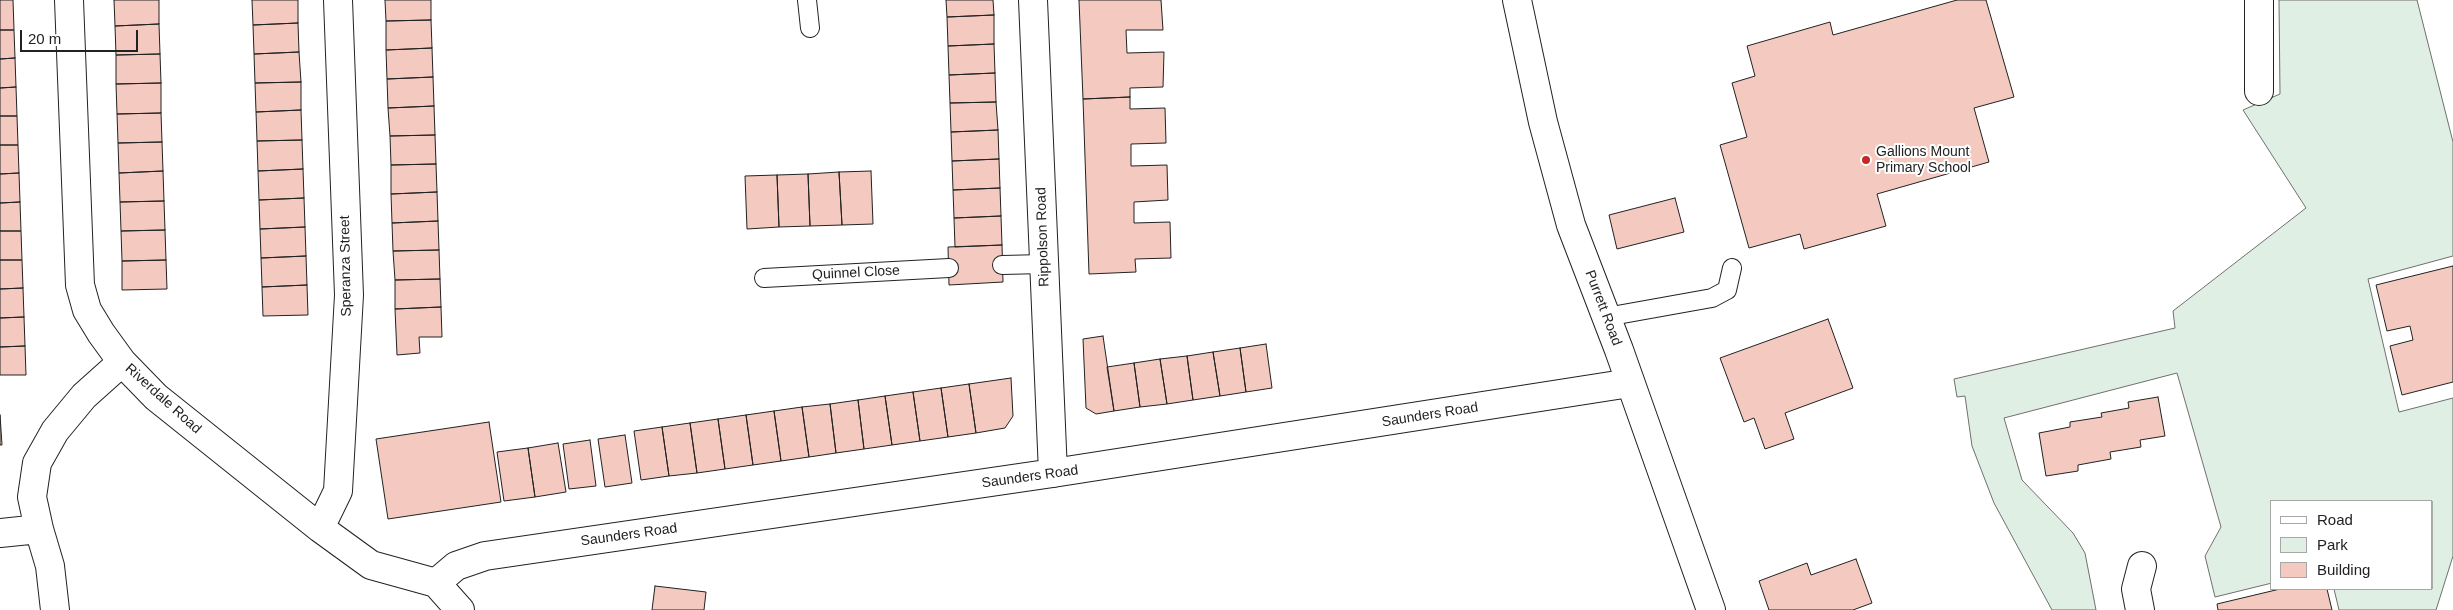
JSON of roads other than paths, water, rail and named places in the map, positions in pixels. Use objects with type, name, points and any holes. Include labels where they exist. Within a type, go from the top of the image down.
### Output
[{"type":"street","name":"Riverdale Road","points":[[69,0],[80,285],[87,310],[101,333],[122,362],[156,397],[320,528],[371,566],[436,584]]},
{"type":"street","name":"Speranza Street","points":[[320,528],[338,492],[349,295],[338,0]]},
{"type":"street","name":"Rippolson Road","points":[[1034,0],[1052,473]]},
{"type":"street","name":"Purrett Road","points":[[1517,0],[1543,122],[1571,225],[1711,610]]},
{"type":"street","points":[[2259,0],[2260,91]]},
{"type":"street","points":[[55,610],[50,566],[32,496],[36,463],[55,431],[84,396],[122,362]]},
{"type":"street","name":"Saunders Road","points":[[436,584],[456,566],[485,556],[1052,473],[1630,383]]},
{"type":"street","points":[[0,533],[39,529]]},
{"type":"street","points":[[2140,610],[2136,589],[2142,566]]},
{"type":"street","points":[[436,584],[460,610]]},
{"type":"lane","points":[[808,0],[810,28]]},
{"type":"lane","points":[[1002,266],[1044,264]]},
{"type":"lane","name":"Quinnel Close","points":[[764,278],[949,268]]},
{"type":"lane","points":[[1606,317],[1712,298],[1727,290],[1732,268]]},
{"type":"place","name":"Gallions Mount Primary School","points":[[1866,160]]}]
